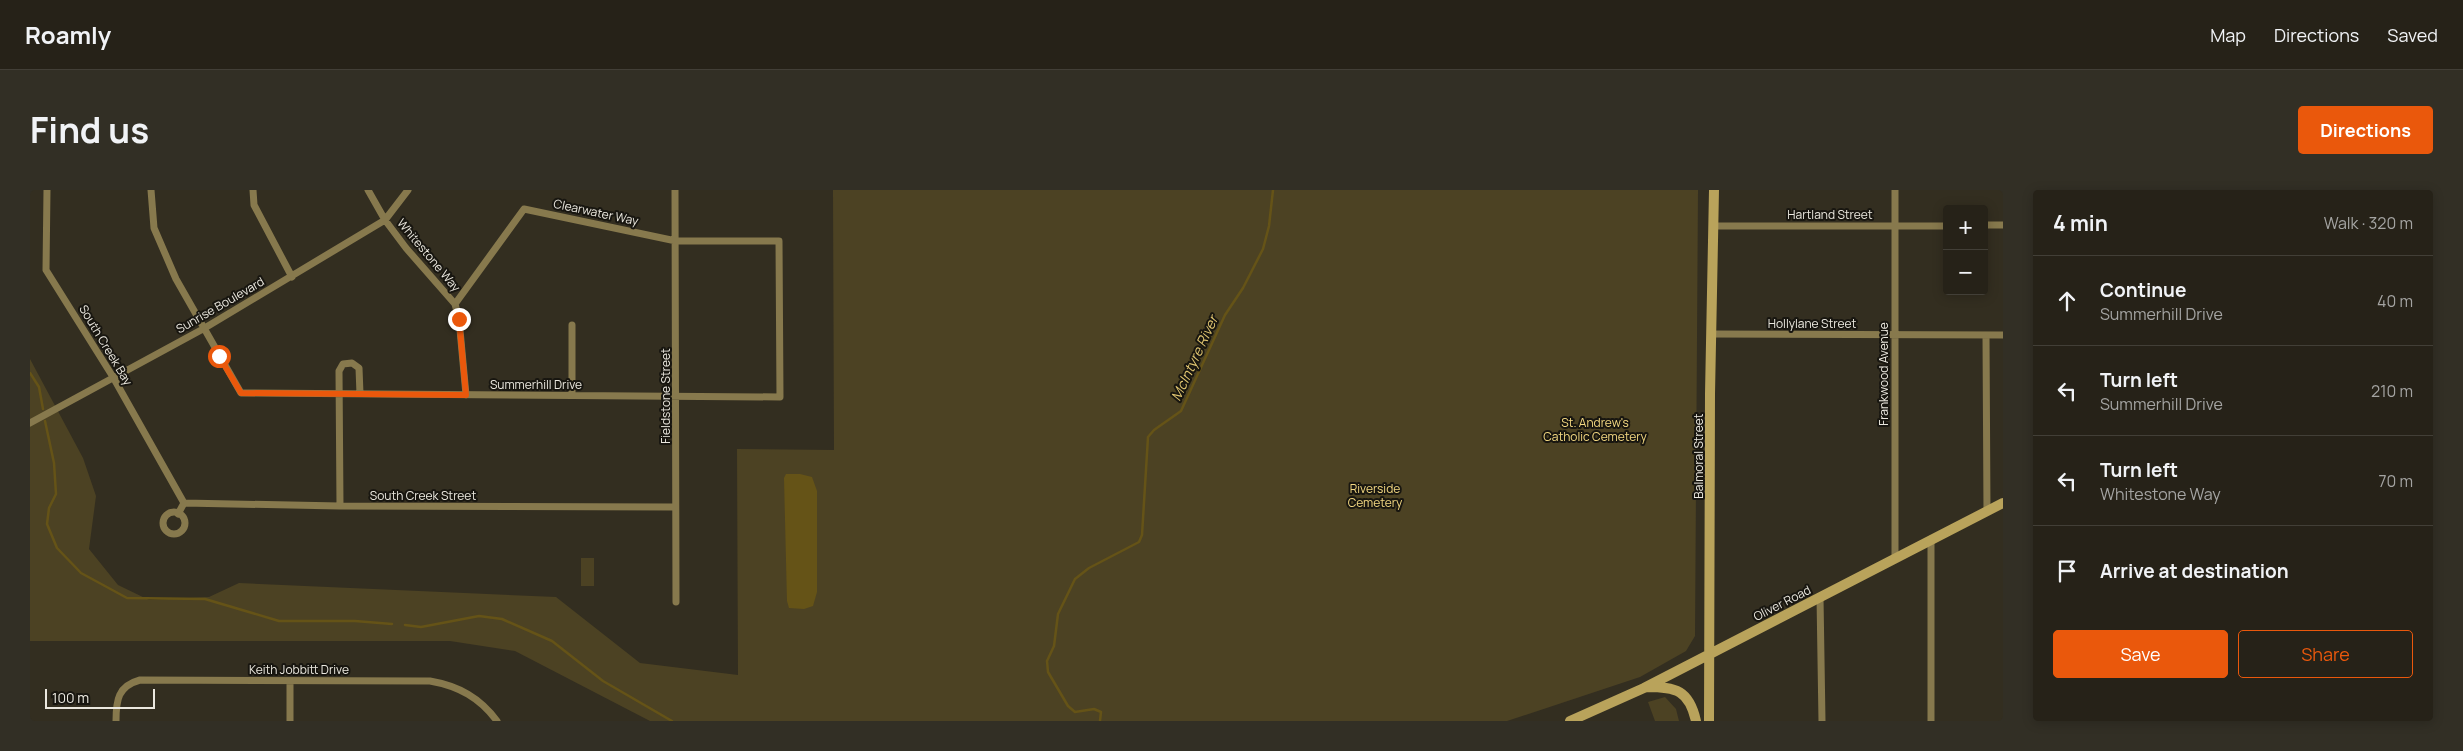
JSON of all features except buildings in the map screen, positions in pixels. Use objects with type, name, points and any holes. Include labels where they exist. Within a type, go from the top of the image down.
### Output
[{"type":"main road","name":"Balmoral Street","points":[[1709,721],[1711,652],[1711,334],[1714,190]]},
{"type":"main road","name":"Oliver Road","points":[[1570,721],[1644,688],[2003,503]]},
{"type":"main road","points":[[1644,688],[1671,687],[1681,692],[1693,708],[1696,721]]},
{"type":"street","name":"South Creek Bay","points":[[47,190],[46,270],[113,377],[184,503]]},
{"type":"street","name":"Summerhill Drive","points":[[151,190],[154,228],[176,279],[241,393],[780,397],[779,241]]},
{"type":"street","points":[[253,190],[254,205],[292,277]]},
{"type":"street","name":"Whitestone Way","points":[[368,190],[385,220],[455,304],[459,319],[466,395]]},
{"type":"street","name":"Sunrise Boulevard","points":[[30,422],[203,329],[385,220],[408,190]]},
{"type":"street","name":"Fieldstone Street","points":[[676,190],[676,602]]},
{"type":"street","name":"Frankwood Avenue","points":[[1895,190],[1895,558]]},
{"type":"street","name":"Clearwater Way","points":[[455,304],[524,209],[676,241],[779,241]]},
{"type":"street","points":[[1988,226],[2003,225]]},
{"type":"street","name":"Hartland Street","points":[[1714,226],[1943,226]]},
{"type":"street","points":[[572,325],[572,395]]},
{"type":"street","name":"Hollylane Street","points":[[1711,334],[2003,335]]},
{"type":"street","points":[[1986,335],[1987,511]]},
{"type":"street","points":[[340,506],[340,367],[348,363],[357,365],[359,368],[360,394]]},
{"type":"street","points":[[178,514],[184,503]]},
{"type":"street","name":"South Creek Street","points":[[184,503],[193,505],[676,507]]},
{"type":"street","points":[[1931,540],[1931,721]]},
{"type":"street","points":[[1820,597],[1822,721]]},
{"type":"street","name":"Keith Jobbitt Drive","points":[[116,721],[116,701],[119,693],[125,686],[140,680],[430,681],[447,684],[472,696],[497,721]]},
{"type":"street","points":[[290,681],[290,721]]},
{"type":"green space","points":[[833,190],[1698,190],[1695,636],[1686,651],[1640,677],[1507,721],[650,721],[515,651],[450,641],[30,641],[30,359],[83,458],[96,496],[89,549],[118,585],[149,600],[209,597],[239,583],[556,597],[640,663],[738,675],[737,449],[834,450]]},
{"type":"green space","points":[[581,558],[594,558],[594,586],[581,586]]},
{"type":"green space","points":[[1665,697],[1676,709],[1679,721],[1655,721],[1648,702]]},
{"type":"shaded area","points":[[786,474],[800,474],[812,477],[817,491],[817,592],[813,606],[804,609],[789,608],[787,601],[784,478]]},
{"type":"waterway","name":"McIntyre River","points":[[1100,721],[1101,712],[1094,709],[1075,712],[1068,706],[1048,672],[1047,661],[1054,646],[1058,614],[1075,579],[1089,568],[1139,542],[1142,535],[1148,437],[1154,430],[1181,411],[1225,315],[1243,288],[1263,249],[1269,226],[1273,190]]},
{"type":"waterway","points":[[30,373],[39,387],[43,409]]},
{"type":"waterway","points":[[45,421],[54,463],[56,494],[49,508],[47,524],[57,548],[81,573],[127,598],[205,599],[279,621],[355,621],[392,624]]},
{"type":"waterway","points":[[405,625],[421,627],[479,616],[502,619],[552,641],[603,681],[672,721]]},
{"type":"route","points":[[219,356],[241,393],[466,395],[459,319]]},
{"type":"park label","name":"St. Andrew's Catholic Cemetery","points":[[1595,429]]},
{"type":"park label","name":"Riverside Cemetery","points":[[1375,495]]}]
